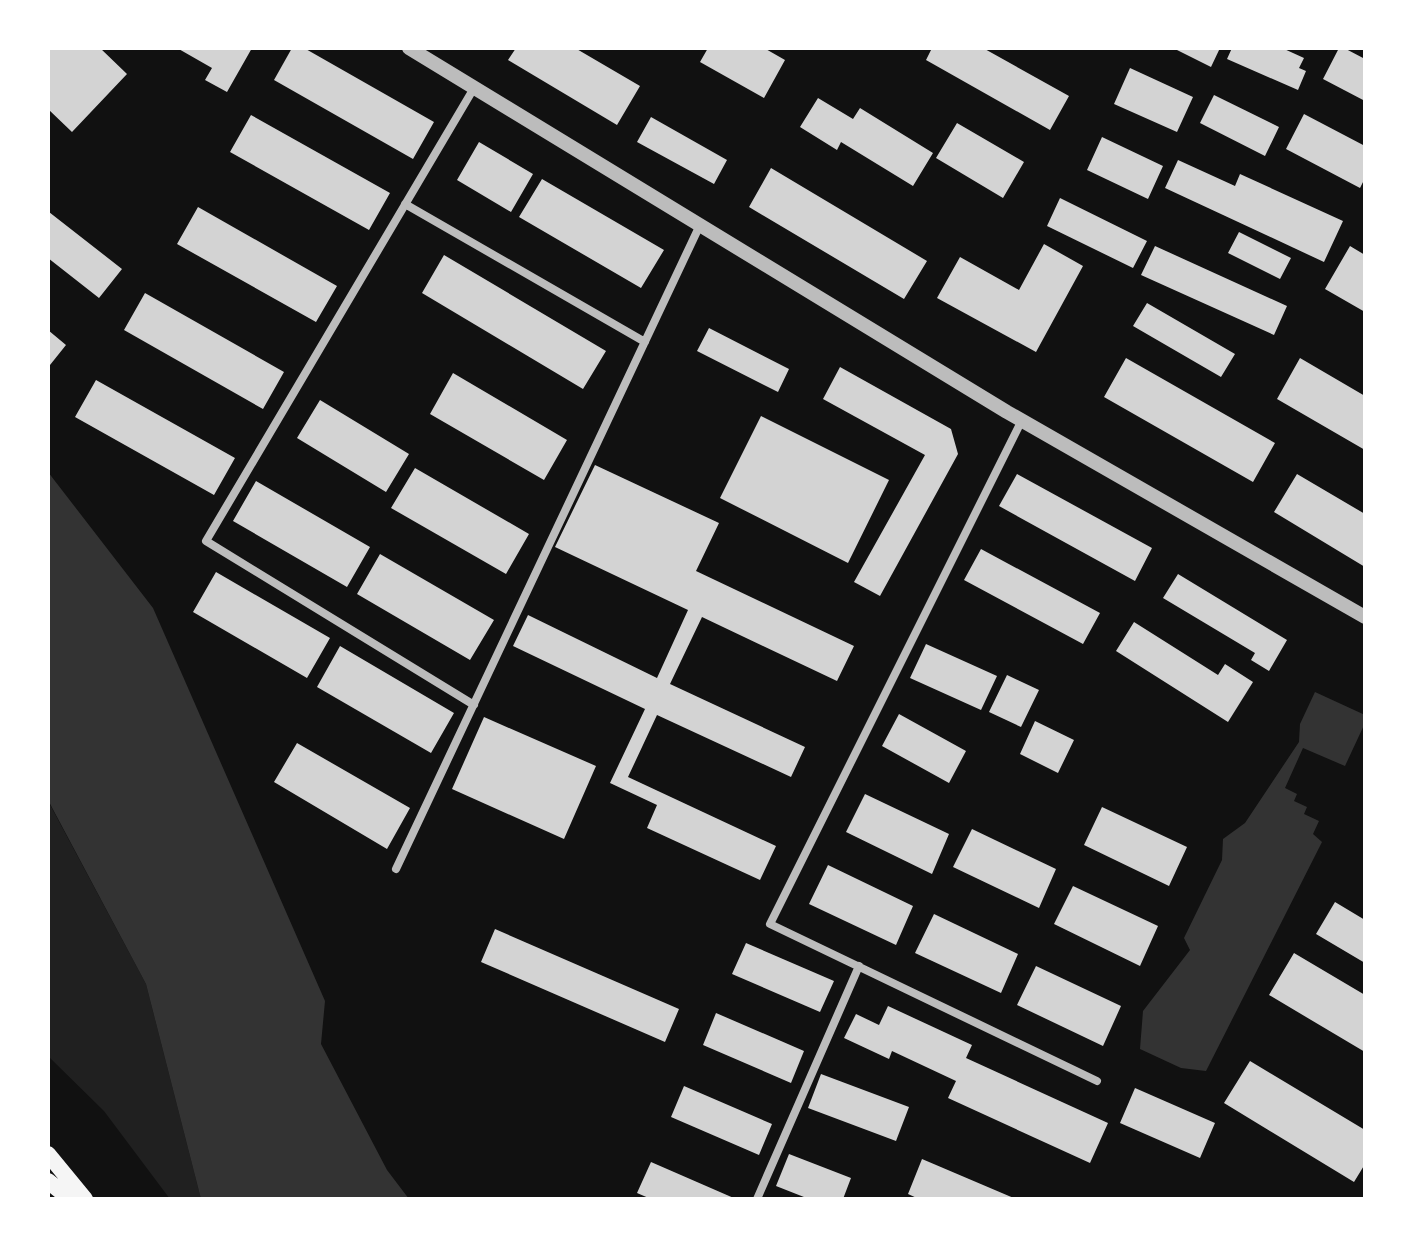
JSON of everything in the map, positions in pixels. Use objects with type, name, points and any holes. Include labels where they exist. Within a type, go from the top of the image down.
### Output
[{"type":"main road","points":[[48,1154],[85,1199]]},
{"type":"main road","points":[[48,1181],[70,1199]]},
{"type":"street","points":[[409,48],[1022,420],[1365,617]]},
{"type":"street","points":[[474,88],[206,541],[474,705]]},
{"type":"street","points":[[405,204],[645,342]]},
{"type":"street","points":[[396,869],[700,225]]},
{"type":"street","points":[[1022,420],[770,924],[1097,1081]]},
{"type":"street","points":[[757,1199],[859,966]]},
{"type":"shaded area","points":[[48,472],[153,608],[325,1001],[321,1044],[387,1170],[409,1199],[201,1199],[146,984],[48,800]]},
{"type":"shaded area","points":[[1315,692],[1365,715],[1365,723],[1345,766],[1303,748],[1285,788],[1297,794],[1294,801],[1307,807],[1304,814],[1319,821],[1313,834],[1322,842],[1206,1071],[1181,1068],[1140,1049],[1143,1011],[1190,950],[1184,938],[1222,860],[1223,839],[1245,823],[1299,742],[1300,724]]},
{"type":"shaded area","points":[[48,801],[146,984],[201,1199],[170,1199],[104,1111],[48,1056]]},
{"type":"building","points":[[48,48],[100,48],[127,74],[72,132],[48,109]]},
{"type":"building","points":[[177,48],[252,48],[227,92],[205,80],[212,68]]},
{"type":"building","points":[[292,48],[304,48],[434,122],[413,159],[274,80]]},
{"type":"building","points":[[516,48],[575,48],[640,86],[617,125],[508,60]]},
{"type":"building","points":[[708,48],[764,48],[785,60],[764,98],[700,62]]},
{"type":"building","points":[[932,48],[983,48],[1069,96],[1050,130],[926,60]]},
{"type":"building","points":[[1173,48],[1220,48],[1211,67]]},
{"type":"building","points":[[1232,48],[1282,48],[1304,58],[1299,68],[1306,71],[1298,90],[1227,59]]},
{"type":"building","points":[[1339,48],[1365,59],[1365,101],[1323,79]]},
{"type":"building","points":[[1130,68],[1193,97],[1177,132],[1114,104]]},
{"type":"building","points":[[1214,95],[1279,127],[1265,156],[1200,123]]},
{"type":"building","points":[[818,98],[853,119],[860,108],[933,153],[913,186],[841,142],[837,150],[800,127]]},
{"type":"building","points":[[1304,114],[1365,146],[1365,178],[1360,188],[1286,149]]},
{"type":"building","points":[[251,115],[390,193],[369,230],[230,152]]},
{"type":"building","points":[[651,117],[727,160],[714,184],[637,142]]},
{"type":"building","points":[[957,123],[1024,162],[1003,198],[936,158]]},
{"type":"building","points":[[1102,137],[1163,166],[1148,199],[1087,170]]},
{"type":"building","points":[[479,142],[533,174],[511,212],[457,180]]},
{"type":"building","points":[[1178,160],[1235,186],[1240,174],[1343,221],[1324,262],[1165,188]]},
{"type":"building","points":[[771,168],[927,261],[904,299],[749,207]]},
{"type":"building","points":[[542,179],[664,250],[641,288],[519,217]]},
{"type":"building","points":[[1060,198],[1147,241],[1133,268],[1047,226]]},
{"type":"building","points":[[198,207],[337,286],[316,322],[177,244]]},
{"type":"building","points":[[49,212],[122,269],[99,298],[48,258]]},
{"type":"building","points":[[1239,232],[1291,258],[1280,279],[1228,253]]},
{"type":"building","points":[[1044,244],[1083,266],[1036,352],[937,298],[960,257],[1019,290]]},
{"type":"building","points":[[1155,246],[1287,306],[1274,335],[1141,275]]},
{"type":"building","points":[[1350,246],[1365,255],[1365,312],[1325,289]]},
{"type":"building","points":[[444,255],[606,351],[583,389],[422,293]]},
{"type":"building","points":[[145,293],[284,372],[263,409],[124,330]]},
{"type":"building","points":[[1147,303],[1235,354],[1221,377],[1133,326]]},
{"type":"building","points":[[709,328],[789,369],[778,392],[697,351]]},
{"type":"building","points":[[48,330],[66,345],[50,365],[48,363]]},
{"type":"building","points":[[1126,358],[1275,443],[1253,482],[1104,397]]},
{"type":"building","points":[[1300,358],[1365,396],[1365,450],[1277,399]]},
{"type":"building","points":[[840,367],[951,429],[958,454],[880,596],[854,582],[925,455],[823,399]]},
{"type":"building","points":[[453,373],[567,440],[544,480],[430,414]]},
{"type":"building","points":[[96,380],[235,458],[214,495],[75,417]]},
{"type":"building","points":[[320,400],[409,454],[386,492],[297,438]]},
{"type":"building","points":[[761,416],[889,480],[848,563],[720,498]]},
{"type":"building","points":[[595,465],[719,523],[696,571],[854,646],[837,681],[702,617],[670,684],[805,747],[791,777],[657,715],[628,777],[776,846],[760,880],[647,828],[657,805],[610,783],[645,709],[513,646],[528,615],[657,678],[688,610],[555,547]]},
{"type":"building","points":[[415,468],[529,534],[506,574],[391,508]]},
{"type":"building","points":[[1017,474],[1152,548],[1135,581],[999,506]]},
{"type":"building","points":[[1297,474],[1365,514],[1365,567],[1274,512]]},
{"type":"building","points":[[256,481],[370,547],[347,587],[233,521]]},
{"type":"building","points":[[981,549],[1100,613],[1083,644],[964,580]]},
{"type":"building","points":[[380,554],[494,620],[470,660],[357,594]]},
{"type":"building","points":[[216,572],[330,638],[307,678],[193,612]]},
{"type":"building","points":[[1178,574],[1287,640],[1269,671],[1251,660],[1255,653],[1163,598]]},
{"type":"building","points":[[1134,622],[1218,675],[1225,664],[1253,682],[1228,722],[1116,651]]},
{"type":"building","points":[[926,644],[997,676],[981,710],[910,678]]},
{"type":"building","points":[[340,646],[454,713],[431,753],[317,687]]},
{"type":"building","points":[[1007,675],[1039,690],[1021,727],[989,712]]},
{"type":"building","points":[[899,714],[966,751],[949,783],[882,746]]},
{"type":"building","points":[[484,717],[596,766],[564,839],[452,789]]},
{"type":"building","points":[[1035,721],[1074,740],[1058,773],[1020,754]]},
{"type":"building","points":[[297,743],[410,808],[387,849],[274,782]]},
{"type":"building","points":[[865,794],[949,834],[932,874],[846,832]]},
{"type":"building","points":[[1102,807],[1187,847],[1169,886],[1084,845]]},
{"type":"building","points":[[972,829],[1056,869],[1039,908],[953,867]]},
{"type":"building","points":[[828,865],[913,906],[896,945],[809,904]]},
{"type":"building","points":[[1073,886],[1158,926],[1140,966],[1054,924]]},
{"type":"building","points":[[1335,902],[1365,920],[1365,963],[1316,934]]},
{"type":"building","points":[[934,914],[1018,954],[1001,993],[915,953]]},
{"type":"building","points":[[495,929],[679,1009],[665,1042],[481,962]]},
{"type":"building","points":[[746,943],[834,981],[820,1012],[732,974]]},
{"type":"building","points":[[1294,953],[1365,995],[1365,1052],[1269,995]]},
{"type":"building","points":[[1036,966],[1121,1006],[1103,1046],[1017,1005]]},
{"type":"building","points":[[888,1006],[972,1045],[966,1058],[1108,1123],[1090,1163],[948,1098],[956,1081],[892,1051],[889,1059],[844,1038],[856,1014],[879,1025]]},
{"type":"building","points":[[716,1013],[804,1051],[791,1083],[703,1045]]},
{"type":"building","points":[[1250,1061],[1365,1130],[1365,1164],[1354,1182],[1224,1103]]},
{"type":"building","points":[[821,1074],[909,1107],[896,1141],[808,1108]]},
{"type":"building","points":[[684,1086],[772,1124],[759,1155],[671,1117]]},
{"type":"building","points":[[1135,1088],[1215,1123],[1200,1158],[1120,1123]]},
{"type":"building","points":[[789,1154],[851,1178],[843,1199],[809,1199],[776,1186]]},
{"type":"building","points":[[922,1159],[1016,1199],[919,1199],[908,1194]]},
{"type":"building","points":[[651,1162],[736,1199],[651,1199],[637,1193]]}]
